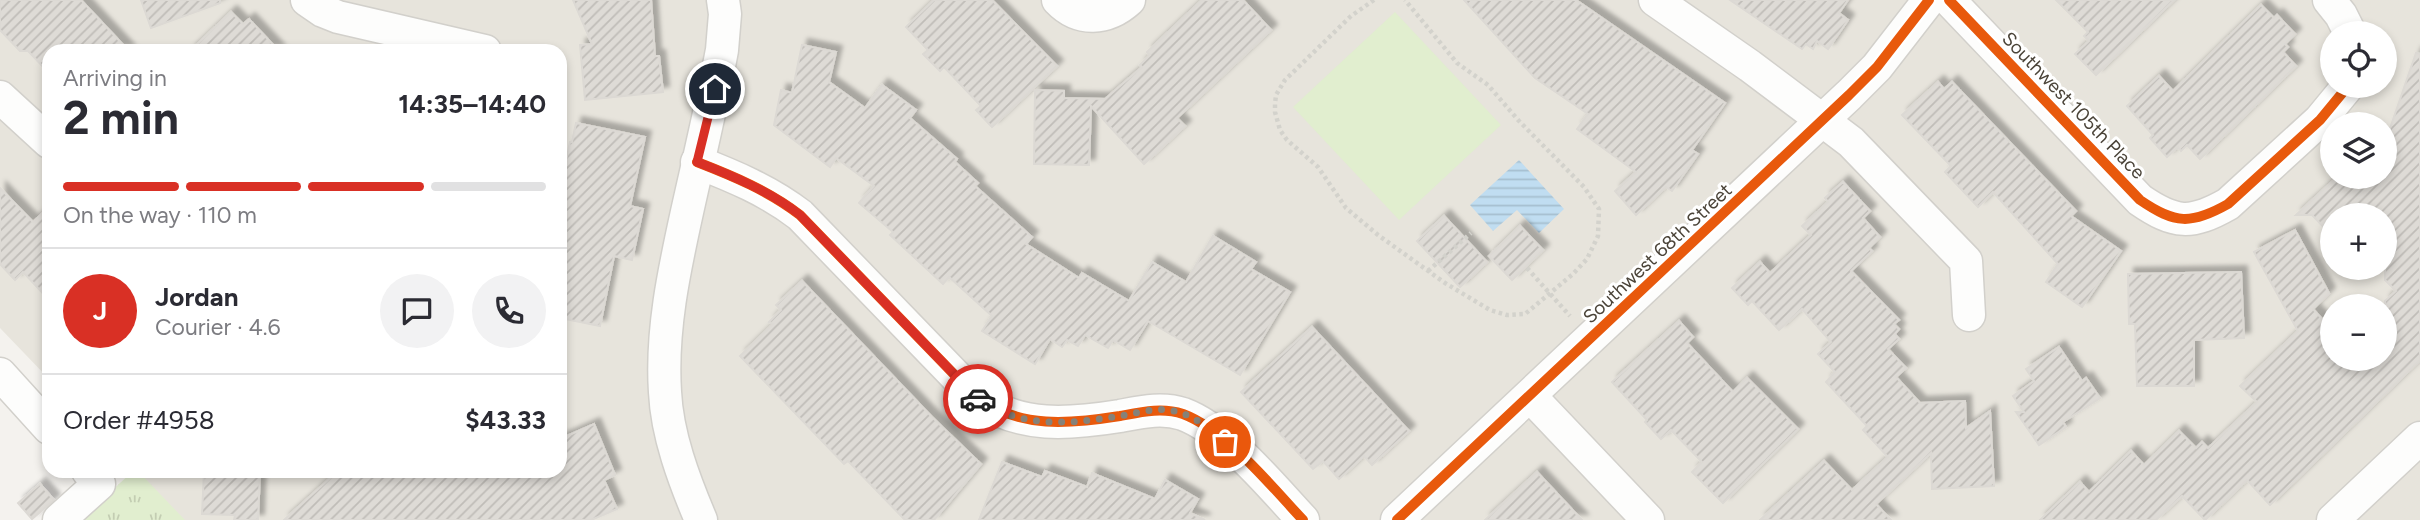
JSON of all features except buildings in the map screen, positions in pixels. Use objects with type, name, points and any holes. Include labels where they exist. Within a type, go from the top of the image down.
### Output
[{"type":"street","points":[[307,0],[338,17],[455,44]]},
{"type":"street","points":[[699,519],[670,426],[664,360],[672,275],[722,50],[725,14],[723,0]]},
{"type":"street","points":[[1058,0],[1074,13],[1097,17],[1113,12],[1129,0]]},
{"type":"street","points":[[1655,0],[1852,142],[1966,261],[1969,315]]},
{"type":"street","name":"Southwest 68th Street","points":[[1397,520],[1823,121],[1877,67],[1930,0]]},
{"type":"street","name":"Southwest 105th Place","points":[[1950,0],[2140,200],[2169,218],[2182,219],[2211,214],[2242,194],[2320,120],[2338,98]]},
{"type":"street","points":[[2329,0],[2344,21]]},
{"type":"street","points":[[0,97],[42,136]]},
{"type":"street","points":[[697,162],[780,200],[800,215],[976,397],[987,405],[1006,414],[1042,423],[1098,419],[1154,410],[1170,410],[1184,415],[1212,431],[1234,450],[1303,520]]},
{"type":"street","points":[[0,374],[42,420]]},
{"type":"street","points":[[1531,397],[1648,520]]},
{"type":"street","points":[[2333,520],[2420,438]]},
{"type":"street","points":[[59,520],[99,484],[94,478]]},
{"type":"path","points":[[1374,0],[1351,16],[1291,73],[1276,95],[1275,112],[1283,135],[1313,162],[1353,215],[1428,271],[1490,310],[1507,315],[1525,314],[1580,267],[1595,244],[1599,209],[1488,85],[1457,63],[1405,0]]},
{"type":"path","points":[[1428,271],[1471,233]]},
{"type":"path","points":[[1527,268],[1570,316]]},
{"type":"shaded area","points":[[0,0],[2420,0],[2420,520],[101,520],[144,478],[567,478],[567,44],[42,44],[42,372],[0,328]]},
{"type":"green space","points":[[1395,12],[1501,125],[1399,220],[1293,107]]},
{"type":"green space","points":[[125,478],[145,478],[185,520],[80,520]]},
{"type":"water","points":[[1519,160],[1564,209],[1539,233],[1517,210],[1493,231],[1470,205]]},
{"type":"cycle path","points":[[1397,520],[1849,95],[1877,67],[1929,0]]},
{"type":"cycle path","points":[[1949,0],[2140,200],[2173,217],[2183,219],[2204,216],[2228,204],[2320,120],[2338,98]]},
{"type":"cycle path","points":[[697,162],[763,191],[800,215],[976,397],[1010,415],[1046,422],[1083,421],[1152,411],[1183,414],[1216,433],[1232,446],[1303,520]]},
{"type":"way so far","points":[[978,399],[1006,414],[1042,423],[1170,410],[1198,421],[1225,442]]},
{"type":"route","points":[[715,89],[697,162],[773,196],[800,215],[978,399]]}]
